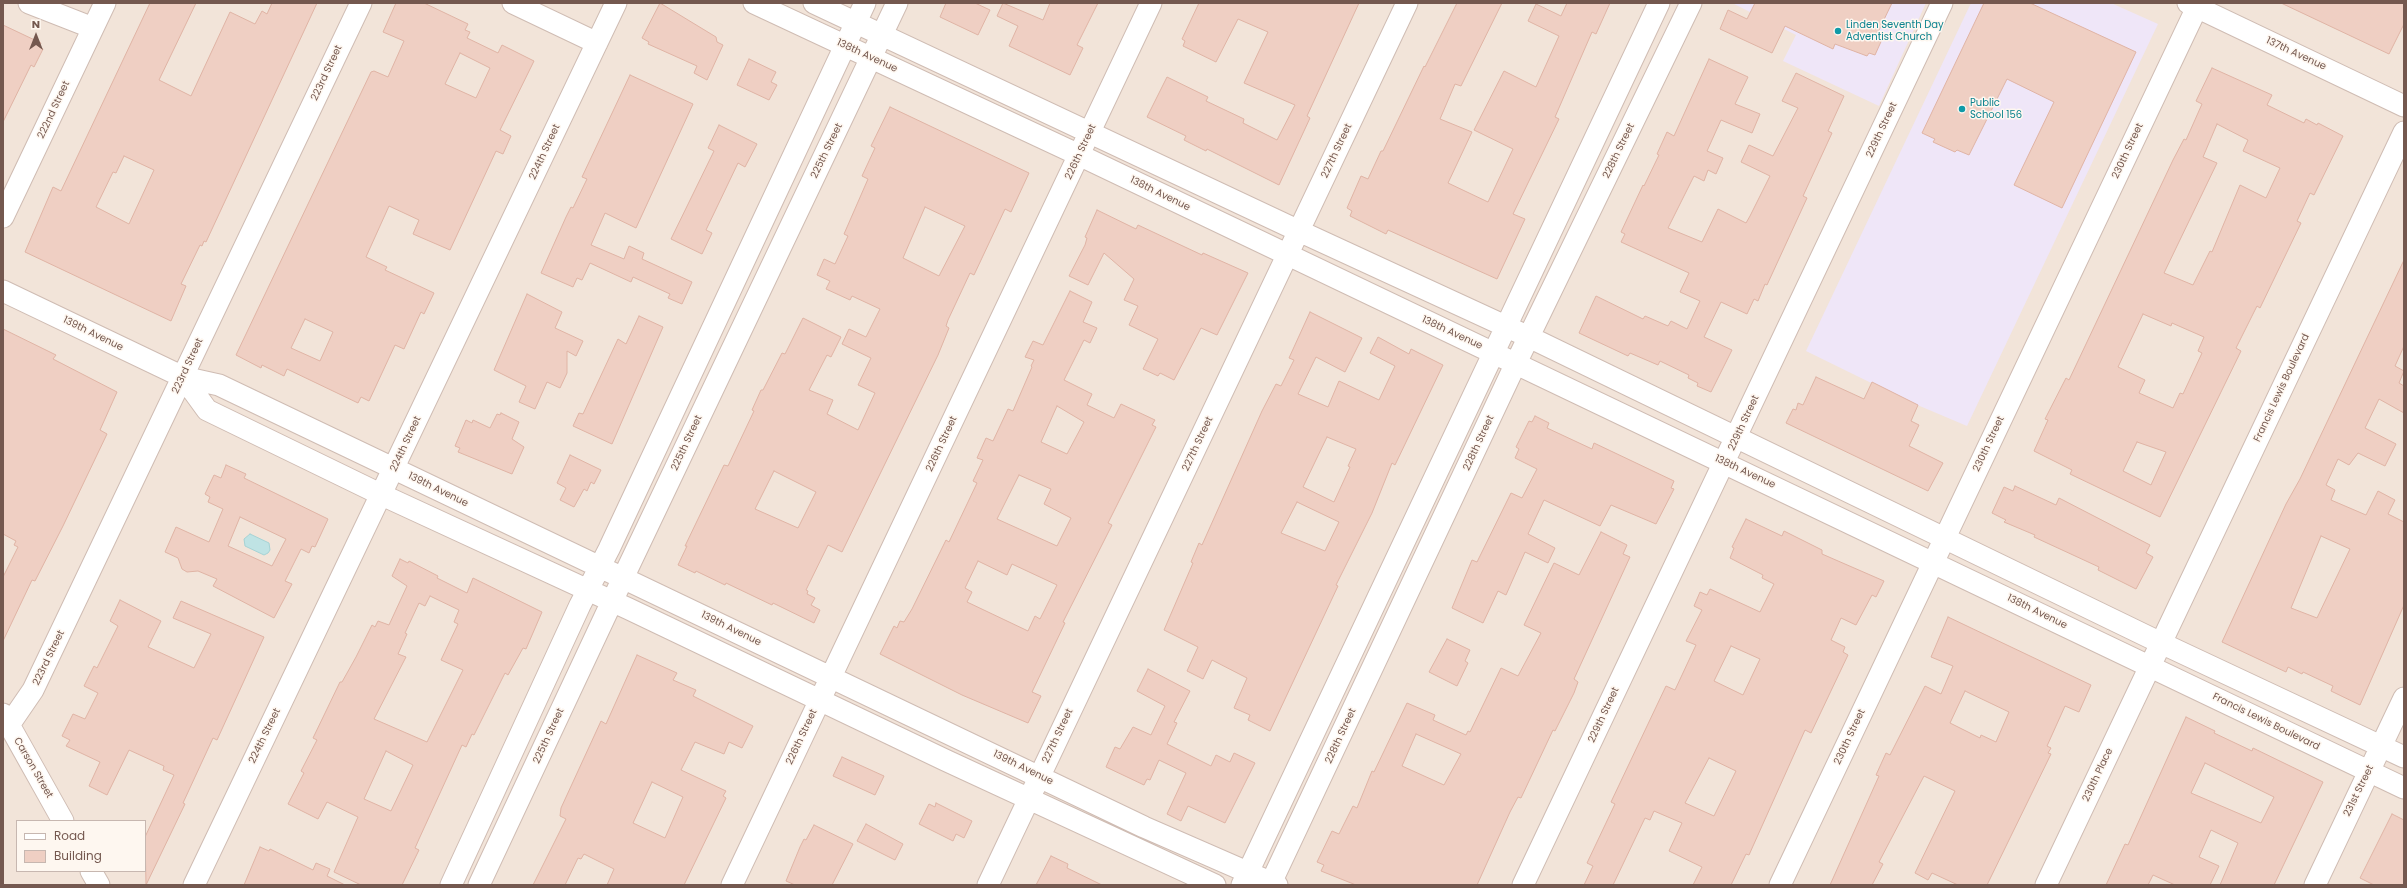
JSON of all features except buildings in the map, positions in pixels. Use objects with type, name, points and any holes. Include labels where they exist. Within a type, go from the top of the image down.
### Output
[{"type":"street","points":[[29,3],[93,28]]},
{"type":"street","name":"222nd Street","points":[[3,217],[105,3]]},
{"type":"street","name":"223rd Street","points":[[6,720],[33,690],[361,3]]},
{"type":"street","points":[[513,3],[597,42]]},
{"type":"street","name":"224th Street","points":[[194,885],[382,495],[616,3]]},
{"type":"street","name":"138th Avenue","points":[[754,3],[1079,155],[2150,666]]},
{"type":"street","points":[[814,3],[1299,231],[1529,337],[1736,439],[2160,643],[2404,757]]},
{"type":"street","points":[[451,885],[588,590],[865,3]]},
{"type":"street","name":"225th Street","points":[[480,885],[612,601],[897,3]]},
{"type":"street","name":"226th Street","points":[[732,885],[1151,3]]},
{"type":"street","name":"227th Street","points":[[988,885],[1407,3]]},
{"type":"street","points":[[1245,878],[1504,326],[1659,3]]},
{"type":"street","name":"228th Street","points":[[1273,884],[1516,363],[1691,3]]},
{"type":"street","name":"229th Street","points":[[1523,885],[1725,463],[1942,3]]},
{"type":"street","name":"137th Avenue","points":[[2195,4],[2404,106]]},
{"type":"street","name":"230th Street","points":[[1780,885],[2195,4]]},
{"type":"street","name":"Francis Lewis Boulevard","points":[[2404,132],[2150,666],[2404,788]]},
{"type":"street","points":[[1588,151],[1612,165]]},
{"type":"street","name":"139th Avenue","points":[[3,291],[183,377],[219,385],[1039,776],[1245,878],[1273,884]]},
{"type":"street","name":"139th Avenue","points":[[183,377],[207,410],[382,495],[612,601],[1029,799],[1215,885]]},
{"type":"street","name":"230th Place","points":[[2046,885],[2150,666]]},
{"type":"street","name":"231st Street","points":[[2315,885],[2404,698]]},
{"type":"street","name":"Carson Street","points":[[6,720],[62,820]]},
{"type":"street","points":[[92,872],[99,885]]},
{"type":"shaded area","points":[[3,3],[2404,3],[2404,885],[3,885]]},
{"type":"shaded area","points":[[1732,3],[1926,3],[1879,106],[1783,61],[1796,35]]},
{"type":"shaded area","points":[[1971,3],[2111,3],[2158,24],[1967,426],[1908,401],[1806,351]]},
{"type":"water","points":[[250,534],[269,543],[270,550],[268,553],[264,555],[245,546],[244,539]]},
{"type":"place","name":"Linden Seventh Day Adventist Church","points":[[1838,31]]},
{"type":"place","name":"Public School 156","points":[[1962,109]]}]
